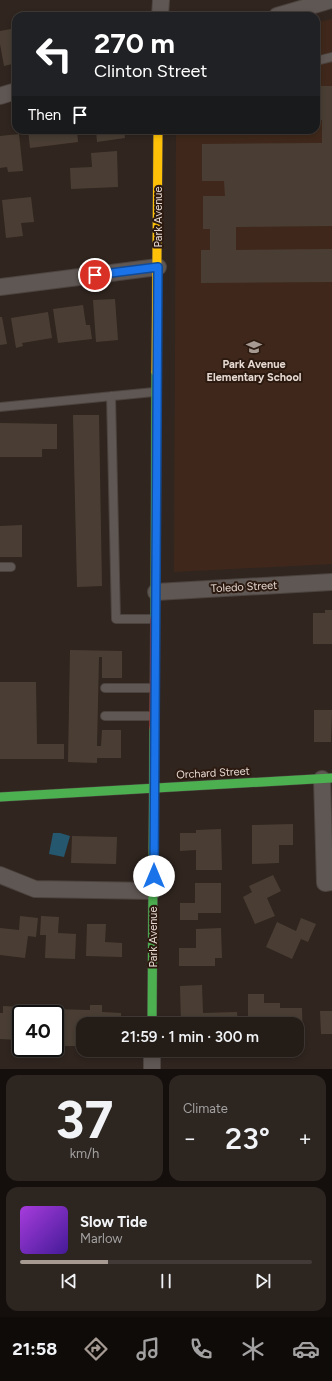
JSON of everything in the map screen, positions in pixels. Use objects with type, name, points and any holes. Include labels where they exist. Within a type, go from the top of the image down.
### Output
[{"type":"street","points":[[160,12],[161,0]]},
{"type":"street","points":[[290,12],[331,0]]},
{"type":"street","points":[[0,96],[12,92]]},
{"type":"street","name":"Park Avenue","points":[[152,1017],[158,134]]},
{"type":"street","points":[[0,287],[158,267]]},
{"type":"street","name":"Toledo Street","points":[[156,592],[332,582]]},
{"type":"street","points":[[327,779],[325,883],[332,882]]},
{"type":"street","name":"Orchard Street","points":[[0,797],[327,779]]},
{"type":"street","points":[[0,875],[35,889],[153,891]]},
{"type":"street","points":[[152,1057],[152,1069]]},
{"type":"lane","points":[[320,59],[332,57]]},
{"type":"lane","points":[[0,407],[157,391]]},
{"type":"lane","points":[[111,396],[116,619],[155,619]]},
{"type":"lane","points":[[0,567],[11,567]]},
{"type":"lane","points":[[105,688],[155,688]]},
{"type":"lane","points":[[105,716],[155,716]]},
{"type":"shaded area","name":"Park Avenue Elementary School","points":[[332,19],[332,564],[174,572],[176,134],[320,134],[320,22]]},
{"type":"water","points":[[53,833],[60,833],[70,836],[64,857],[49,854]]},
{"type":"building","points":[[12,29],[12,64],[4,66],[0,44],[0,31]]},
{"type":"building","points":[[320,86],[332,86],[332,226],[236,227],[236,250],[332,249],[332,282],[201,283],[201,250],[210,250],[210,229],[203,229],[203,196],[225,196],[224,181],[202,181],[202,144],[322,143],[322,120],[320,120]]},
{"type":"building","points":[[19,134],[23,171],[8,172],[7,167],[0,168],[0,136]]},
{"type":"building","points":[[28,134],[77,134],[78,142],[30,148]]},
{"type":"building","points":[[96,134],[124,134],[125,138],[97,142]]},
{"type":"building","points":[[117,151],[118,187],[71,189],[70,168],[92,167],[91,153]]},
{"type":"building","points":[[31,197],[34,222],[21,223],[23,236],[6,238],[2,200]]},
{"type":"building","points":[[115,299],[118,340],[96,342],[93,300]]},
{"type":"building","points":[[83,305],[86,325],[90,325],[92,339],[58,343],[53,309]]},
{"type":"building","points":[[48,312],[52,338],[22,343],[23,346],[16,348],[11,318]]},
{"type":"building","points":[[0,317],[2,317],[7,344],[0,345]]},
{"type":"building","points":[[73,415],[99,415],[102,586],[77,587]]},
{"type":"building","points":[[0,423],[57,424],[57,449],[42,449],[42,457],[0,457]]},
{"type":"building","points":[[22,525],[22,557],[0,557],[0,526]]},
{"type":"building","points":[[325,610],[332,610],[332,644],[313,644],[313,613],[325,613]]},
{"type":"building","points":[[70,650],[122,651],[122,678],[102,678],[102,657],[99,657],[97,746],[101,746],[102,730],[121,730],[121,758],[97,758],[97,763],[68,762]]},
{"type":"building","points":[[0,682],[36,682],[37,744],[64,744],[64,759],[0,759]]},
{"type":"building","points":[[314,710],[332,710],[331,742],[314,742]]},
{"type":"building","points":[[293,824],[293,845],[279,845],[279,863],[252,864],[252,825]]},
{"type":"building","points":[[221,829],[222,870],[196,870],[196,850],[180,851],[180,833],[196,833],[196,830]]},
{"type":"building","points":[[72,836],[117,837],[116,864],[71,863]]},
{"type":"building","points":[[273,875],[281,891],[267,898],[275,916],[255,924],[243,897],[252,892],[249,886]]},
{"type":"building","points":[[195,883],[221,883],[221,913],[198,913],[198,920],[180,920],[180,903],[195,903]]},
{"type":"building","points":[[20,916],[38,918],[36,937],[28,936],[25,958],[0,955],[0,928],[19,930]]},
{"type":"building","points":[[41,916],[59,917],[58,933],[76,934],[75,959],[45,958],[46,935],[40,935]]},
{"type":"building","points":[[301,918],[316,924],[308,942],[301,939],[292,959],[266,947],[277,922],[296,931]]},
{"type":"building","points":[[87,924],[106,924],[105,942],[122,943],[122,957],[86,956]]},
{"type":"building","points":[[221,928],[222,958],[215,958],[215,966],[179,966],[179,948],[196,948],[196,929]]},
{"type":"building","points":[[202,985],[203,1013],[237,1012],[237,1017],[181,1017],[180,986]]},
{"type":"building","points":[[248,994],[264,994],[264,1003],[280,1003],[280,1008],[302,1008],[302,1017],[248,1017]]},
{"type":"building","points":[[90,1005],[102,1005],[102,1012],[121,1013],[121,1017],[76,1017],[75,1046],[64,1046],[64,1009],[90,1010]]},
{"type":"building","points":[[3,1006],[12,1006],[12,1040],[0,1039],[0,1013],[3,1013]]},
{"type":"building","points":[[320,1011],[332,1011],[332,1034],[321,1034]]},
{"type":"traffic: fast","points":[[155,618],[156,372]]},
{"type":"traffic: fast","points":[[152,1017],[154,728]]},
{"type":"traffic: fast","points":[[0,797],[332,778]]},
{"type":"traffic: slow","points":[[156,372],[158,134]]},
{"type":"traffic: jam","points":[[154,728],[155,618]]},
{"type":"place","name":"Park Avenue Elementary School","points":[[254,347]]},
{"type":"route","points":[[95,275],[158,267],[154,876]]}]
